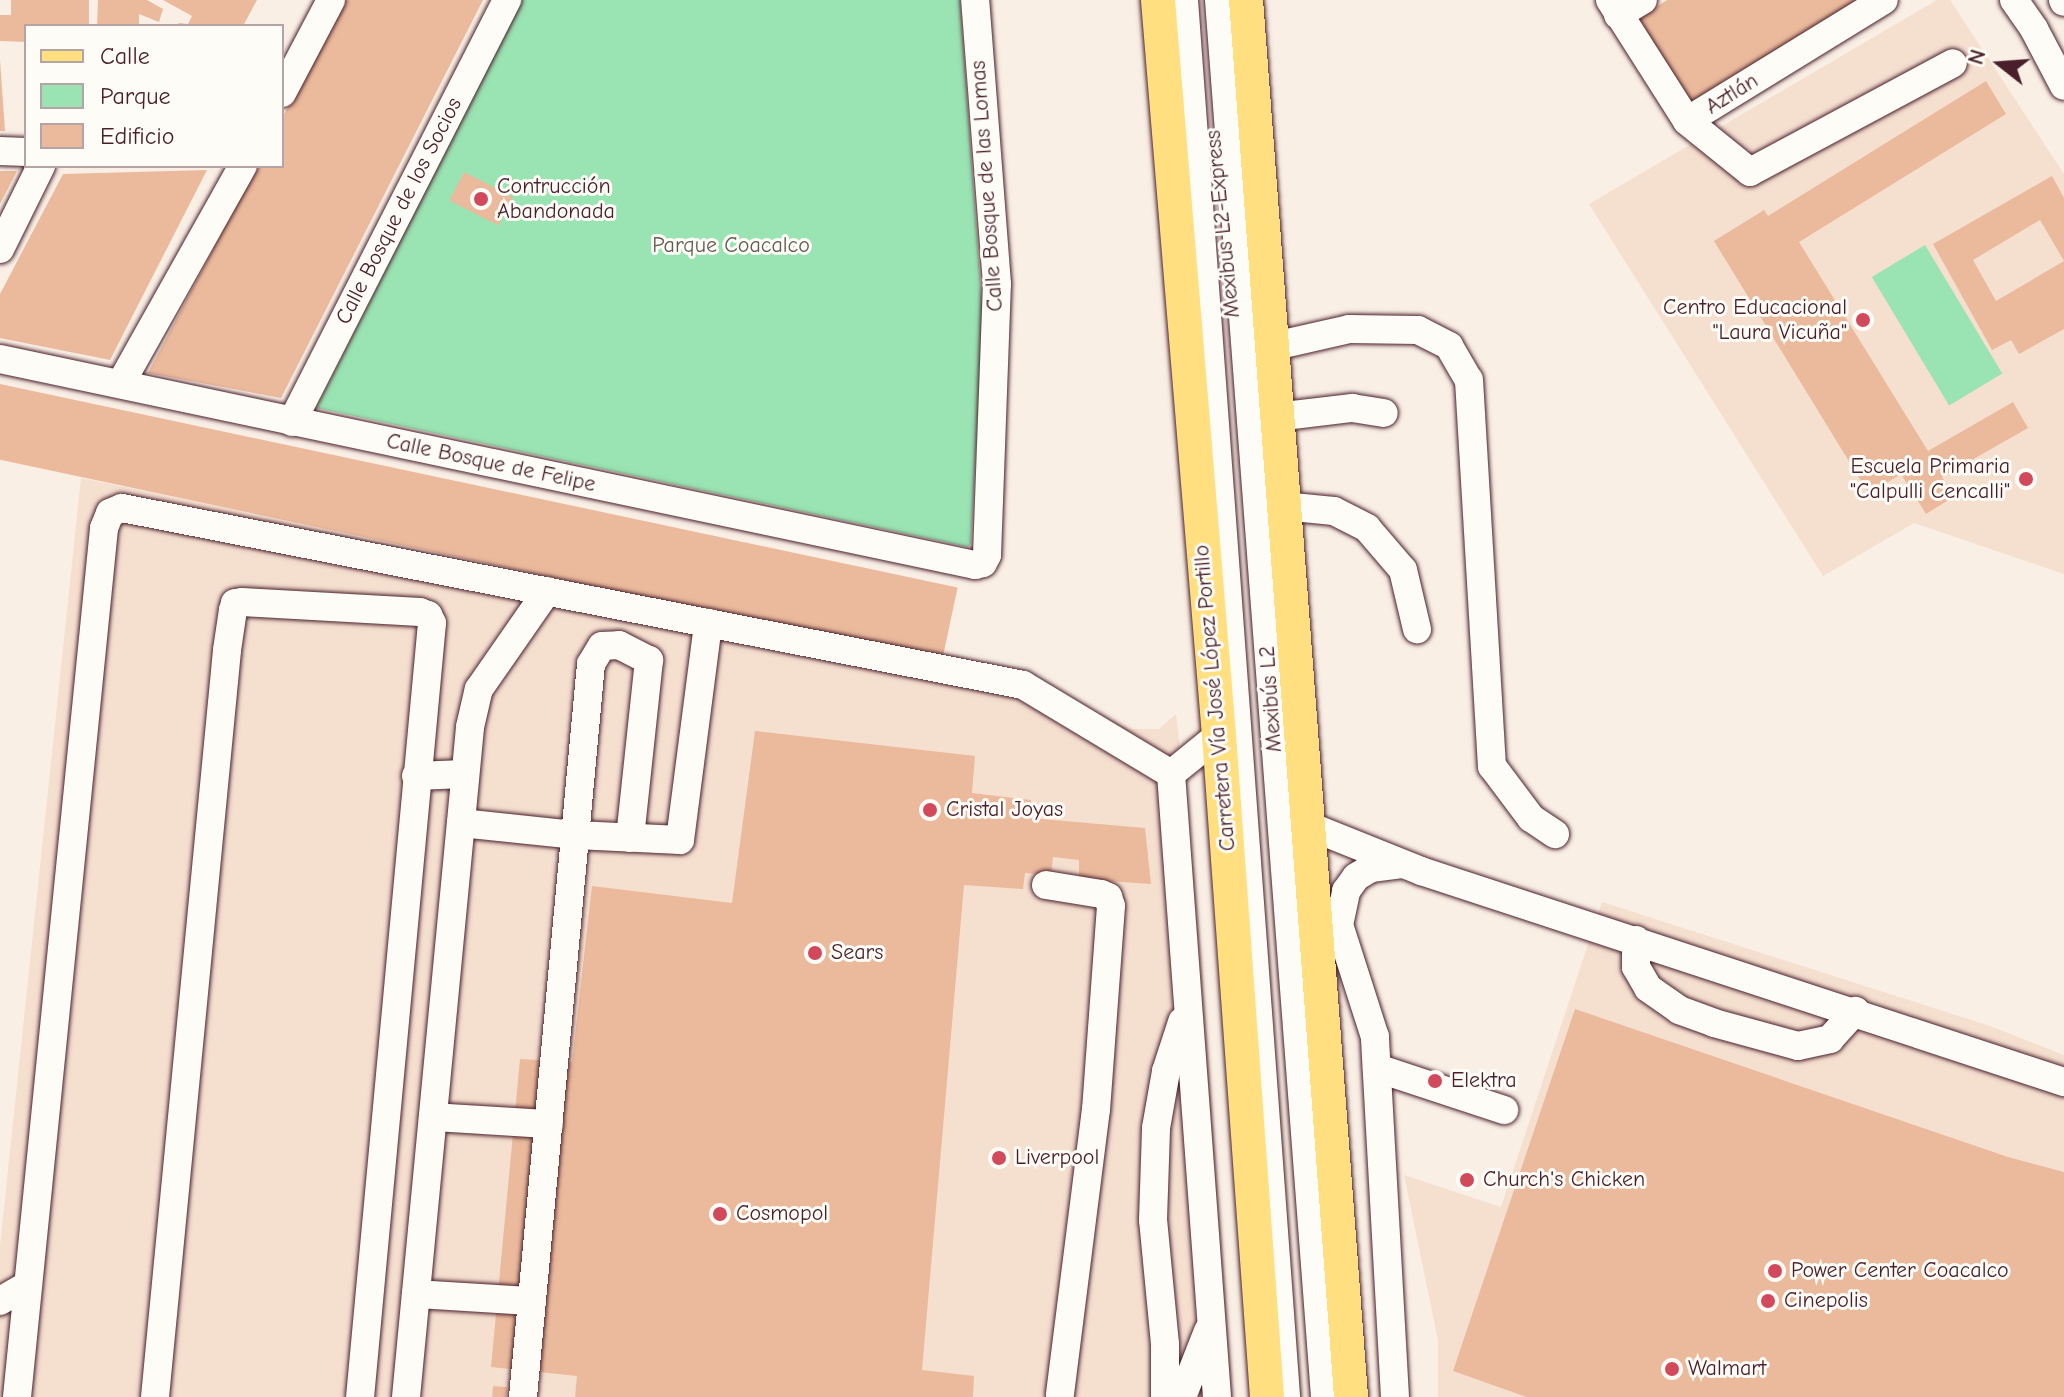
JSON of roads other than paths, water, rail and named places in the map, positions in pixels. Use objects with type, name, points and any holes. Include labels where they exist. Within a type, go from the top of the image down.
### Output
[{"type":"main road","points":[[1135,0],[1162,63]]},
{"type":"main road","name":"Carretera Vía José López Portillo","points":[[1158,0],[1219,735],[1267,1397]]},
{"type":"main road","points":[[1246,0],[1351,1397]]},
{"type":"street","points":[[284,89],[331,0]]},
{"type":"street","name":"Calle Bosque de los Socios","points":[[292,422],[507,0]]},
{"type":"street","name":"Calle Bosque de las Lomas","points":[[975,0],[997,284],[987,555],[983,563]]},
{"type":"street","name":"Mexibús L2","points":[[1184,0],[1286,1397]]},
{"type":"street","name":"Mexibus L2-Express","points":[[1205,0],[1219,209],[1251,447]]},
{"type":"street","name":"Mexibús L2","points":[[1219,0],[1325,1397]]},
{"type":"street","name":"Aztlán","points":[[1643,0],[1614,8],[1687,121],[1884,0]]},
{"type":"street","points":[[2014,0],[2034,29],[2064,86]]},
{"type":"street","points":[[1687,121],[1744,170],[1755,171],[1953,63]]},
{"type":"street","points":[[0,151],[24,152]]},
{"type":"street","points":[[0,249],[40,168]]},
{"type":"street","points":[[121,383],[242,168]]},
{"type":"street","points":[[1270,347],[1349,329],[1418,330],[1449,346],[1469,380],[1492,766],[1531,818],[1555,834]]},
{"type":"street","name":"Calle Bosque de Felipe","points":[[0,359],[975,565],[983,563]]},
{"type":"street","points":[[1276,417],[1352,408],[1384,413]]},
{"type":"street","points":[[1283,506],[1334,511],[1367,528],[1403,570],[1417,629]]},
{"type":"street","points":[[17,1397],[104,528],[110,513],[122,508],[1023,685],[1171,774]]},
{"type":"street","points":[[406,1397],[464,774],[479,689],[547,591]]},
{"type":"street","points":[[155,1397],[227,650],[235,603],[428,615],[432,623],[360,1397]]},
{"type":"street","points":[[461,823],[576,835],[680,840],[684,832],[708,623]]},
{"type":"street","points":[[523,1397],[591,664],[602,646],[619,645],[649,660],[630,838]]},
{"type":"street","points":[[1171,774],[1219,735]]},
{"type":"street","points":[[416,776],[464,774]]},
{"type":"street","points":[[1171,774],[1217,1397]]},
{"type":"street","points":[[1309,826],[1405,864],[2064,1082]]},
{"type":"street","points":[[1395,1397],[1375,1037],[1339,925],[1346,891],[1371,868],[1405,864]]},
{"type":"street","points":[[1046,885],[1101,894],[1108,897],[1111,906],[1095,1122],[1060,1395]]},
{"type":"street","points":[[1316,914],[1345,941]]},
{"type":"street","points":[[1636,940],[1636,967],[1648,988],[1679,1010],[1714,1023],[1798,1046],[1830,1039],[1855,1011]]},
{"type":"street","points":[[1165,1397],[1165,1344],[1153,1220],[1156,1128],[1166,1071],[1187,1007]]},
{"type":"street","points":[[391,1041],[438,1044]]},
{"type":"street","points":[[1377,1068],[1504,1110]]},
{"type":"street","points":[[433,1117],[549,1124]]},
{"type":"street","points":[[0,1301],[28,1285]]},
{"type":"street","points":[[416,1294],[532,1301]]},
{"type":"street","points":[[1182,1397],[1211,1323]]},
{"type":"place","name":"Contrucción Abandonada","points":[[481,199]]},
{"type":"place","name":"Centro Educacional \"Laura Vicuña\"","points":[[1863,320]]},
{"type":"place","name":"Escuela Primaria \"Calpulli Cencalli\"","points":[[2026,479]]},
{"type":"place","name":"Cristal Joyas","points":[[930,810]]},
{"type":"place","name":"Sears","points":[[815,953]]},
{"type":"place","name":"Elektra","points":[[1435,1081]]},
{"type":"place","name":"Liverpool","points":[[999,1158]]},
{"type":"place","name":"Church's Chicken","points":[[1467,1180]]},
{"type":"place","name":"Cosmopol","points":[[720,1214]]},
{"type":"place","name":"Power Center Coacalco","points":[[1775,1271]]},
{"type":"place","name":"Cinepolis","points":[[1768,1301]]},
{"type":"place","name":"Walmart","points":[[1672,1369]]},
{"type":"park label","name":"Parque Coacalco","points":[[731,246]]}]
